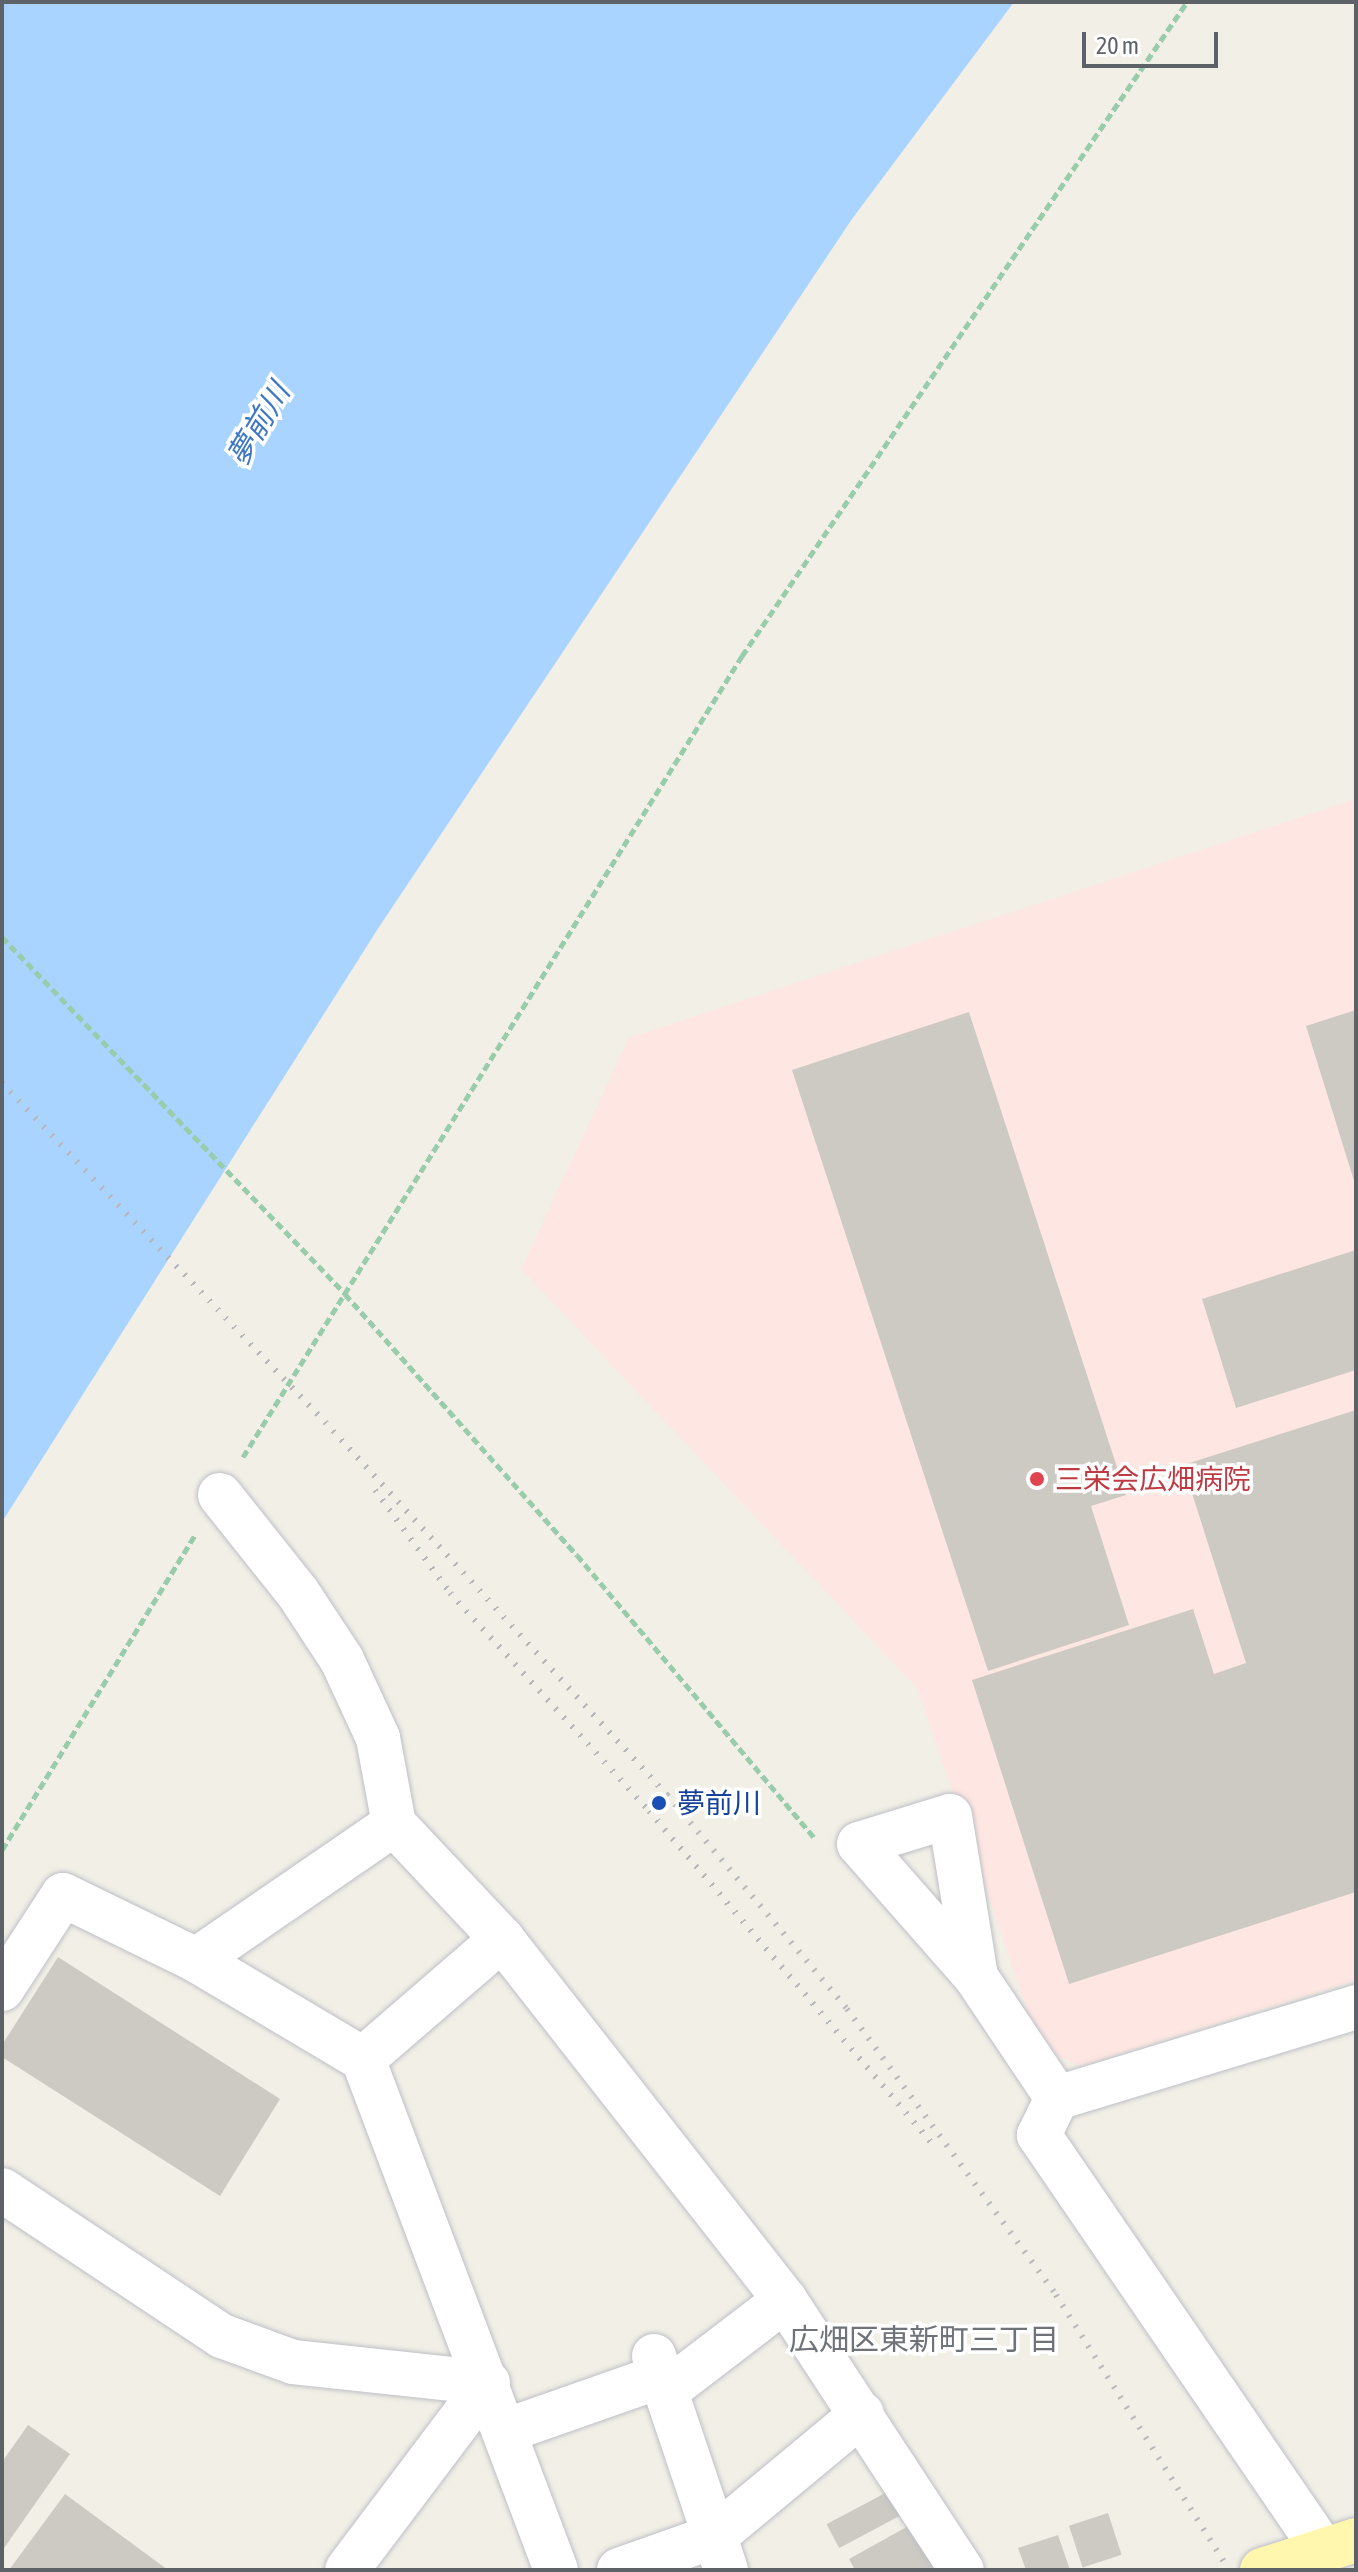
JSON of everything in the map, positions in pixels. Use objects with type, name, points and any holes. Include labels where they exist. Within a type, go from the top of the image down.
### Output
[{"type":"main road","points":[[1262,2570],[1340,2545]]},
{"type":"street","points":[[220,1495],[298,1593],[342,1660],[378,1738],[394,1824],[502,1939],[785,2300],[962,2570]]},
{"type":"street","points":[[976,1977],[950,1816],[859,1844],[976,1977],[1057,2098]]},
{"type":"street","points":[[196,1960],[394,1824]]},
{"type":"street","points":[[2,1989],[63,1895],[196,1960],[363,2059],[488,2383],[556,2570]]},
{"type":"street","points":[[363,2059],[502,1939]]},
{"type":"street","points":[[1340,2545],[1039,2135],[1057,2098],[1356,2007]]},
{"type":"street","points":[[2,2190],[222,2336],[293,2362],[488,2383]]},
{"type":"street","points":[[505,2431],[660,2374],[785,2300]]},
{"type":"street","points":[[660,2374],[720,2553]]},
{"type":"street","points":[[347,2570],[488,2383]]},
{"type":"street","points":[[619,2570],[720,2553],[862,2414]]},
{"type":"path","points":[[2,1850],[742,656],[1187,2]]},
{"type":"path","points":[[2,937],[345,1294],[577,1555],[833,1860],[859,1844]]},
{"type":"shaded area","name":"三栄会広畑病院","points":[[1356,799],[1356,1980],[1081,2066],[1058,2056],[1031,2021],[917,1688],[521,1269],[629,1038]]},
{"type":"water","points":[[2,2],[1014,2],[852,219],[379,927],[2,1522]]},
{"type":"building","points":[[1356,1010],[1356,1184],[1355,1184],[1306,1026]]},
{"type":"building","points":[[969,1012],[1126,1495],[1091,1506],[1129,1625],[988,1671],[792,1070]]},
{"type":"building","points":[[1356,1250],[1356,1370],[1236,1408],[1202,1299]]},
{"type":"building","points":[[1356,1410],[1356,1892],[1069,1984],[972,1680],[1193,1609],[1214,1674],[1246,1663],[1183,1465]]},
{"type":"building","points":[[58,1957],[280,2099],[220,2196],[2,2057],[2,2045]]},
{"type":"building","points":[[28,2425],[70,2454],[2,2551],[2,2462]]},
{"type":"building","points":[[891,2490],[904,2514],[839,2548],[827,2524]]},
{"type":"building","points":[[65,2494],[168,2570],[9,2570]]},
{"type":"building","points":[[1108,2513],[1122,2555],[1083,2568],[1069,2526]]},
{"type":"building","points":[[912,2524],[936,2565],[927,2570],[855,2570],[849,2559]]},
{"type":"building","points":[[1058,2535],[1070,2570],[1026,2570],[1018,2548]]},
{"type":"railway","points":[[2,1083],[325,1422],[667,1795],[847,2009],[1056,2295],[1229,2570]]},
{"type":"railway","points":[[375,1490],[450,1593],[649,1811],[932,2144]]},
{"type":"place","name":"三栄会広畑病院","points":[[1037,1479]]},
{"type":"place","name":"夢前川","points":[[659,1803]]},
{"type":"district","name":"広畑区東新町三丁目","points":[[924,2339]]}]
